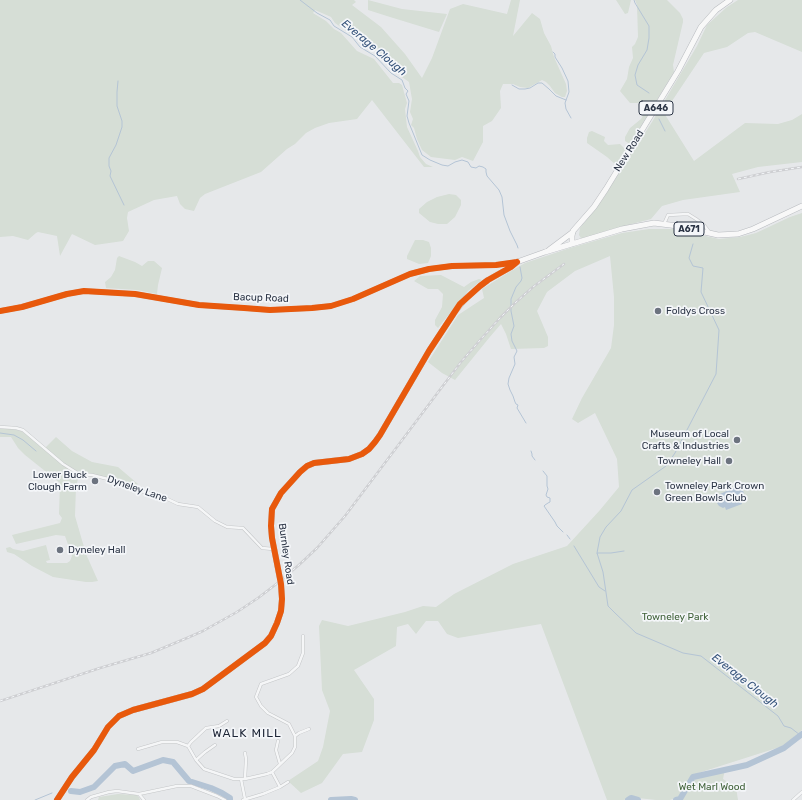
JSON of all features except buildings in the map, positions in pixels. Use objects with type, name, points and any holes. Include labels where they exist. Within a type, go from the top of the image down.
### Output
[{"type":"highway","name":"New Road","points":[[545,252],[573,231],[594,207],[678,71],[701,27],[716,10],[730,0]]},
{"type":"highway","name":"A671","points":[[572,244],[622,229],[654,223],[718,235],[738,234],[753,229],[802,206]]},
{"type":"highway","points":[[545,252],[572,244],[573,231]]},
{"type":"highway","name":"Burnley Road","points":[[57,800],[72,777],[94,750],[108,728],[119,716],[133,710],[192,694],[203,688],[265,643],[271,636],[281,611],[281,584],[271,526],[272,509],[281,493],[292,479],[307,466],[314,463],[349,458],[362,454],[369,449],[375,442],[429,351],[460,304],[488,280],[518,262],[545,252]]},
{"type":"main road","name":"Bacup Road","points":[[0,311],[22,307],[67,294],[84,291],[135,294],[199,305],[270,310],[312,308],[331,306],[353,299],[410,274],[429,269],[452,266],[496,265],[518,262]]},
{"type":"street","points":[[664,224],[668,215],[688,214],[704,225],[710,233]]},
{"type":"street","name":"Dyneley Lane","points":[[0,427],[23,430],[63,464],[79,474],[92,475],[108,479],[132,489],[159,495],[178,504],[198,507],[215,521],[227,527],[243,528],[262,548],[274,549]]},
{"type":"street","points":[[138,749],[160,742],[177,742],[188,746],[204,770],[234,779],[243,779],[272,772],[292,753],[295,747],[295,736],[289,724],[268,713],[261,706],[256,697],[261,684],[289,674],[298,666],[303,653],[303,636]]},
{"type":"street","points":[[188,746],[190,742],[206,728],[219,726],[227,721]]},
{"type":"street","points":[[295,736],[309,729]]},
{"type":"street","points":[[278,741],[276,750],[280,764]]},
{"type":"street","points":[[196,760],[214,745]]},
{"type":"street","points":[[245,753],[246,759],[243,779],[244,800],[263,794],[288,782]]},
{"type":"street","points":[[272,772],[280,787]]},
{"type":"street","points":[[86,800],[96,795],[117,791],[139,794],[177,786],[191,786],[225,800]]},
{"type":"street","points":[[792,800],[802,792]]},
{"type":"street","points":[[139,794],[144,800]]},
{"type":"green space","points":[[0,0],[354,0],[356,2],[352,5],[381,27],[405,54],[422,78],[432,58],[450,9],[463,4],[507,14],[511,0],[520,0],[513,36],[532,13],[540,19],[544,33],[551,46],[554,57],[566,84],[567,91],[565,97],[562,97],[555,93],[546,82],[542,80],[528,88],[513,84],[503,84],[500,91],[501,108],[492,121],[483,126],[483,142],[473,161],[462,157],[455,160],[431,157],[422,150],[414,128],[411,125],[413,119],[410,112],[412,99],[409,82],[395,72],[380,54],[335,23],[331,17],[315,10],[313,13],[341,33],[357,51],[374,59],[393,83],[399,83],[402,85],[407,103],[405,109],[407,127],[420,157],[426,164],[433,167],[424,167],[372,100],[357,119],[329,123],[315,128],[306,133],[261,172],[205,194],[200,198],[194,211],[185,209],[180,204],[177,196],[154,200],[128,212],[127,218],[129,231],[123,241],[95,245],[72,234],[60,256],[57,236],[38,232],[28,240],[13,236],[0,237]]},
{"type":"green space","points":[[368,0],[402,9],[447,14],[439,32],[368,10]]},
{"type":"green space","points":[[616,0],[631,0],[628,13],[625,14]]},
{"type":"green space","points":[[635,0],[667,0],[680,13],[683,22],[673,65],[674,72],[630,144],[625,141],[625,137],[630,128],[641,119],[652,102],[630,103],[620,91],[627,79],[629,67],[633,58],[632,47],[638,37],[637,5]]},
{"type":"green space","points":[[738,0],[802,0],[802,52],[755,32],[748,33],[727,47],[704,53],[664,113],[694,161],[745,123],[778,124],[792,120],[802,114],[802,162],[758,167],[732,174],[740,192],[683,200],[662,206],[651,219],[609,230],[586,238],[581,238],[579,235],[580,228],[602,200],[652,122],[697,46],[707,25],[727,7]]},
{"type":"green space","points":[[592,131],[605,137],[604,141],[608,145],[620,144],[626,150],[616,165],[587,143],[589,132]]},
{"type":"green space","points":[[449,194],[456,195],[461,200],[461,205],[455,217],[447,224],[430,222],[419,213],[419,209],[427,202],[437,197]]},
{"type":"green space","name":"Towneley Park","points":[[802,213],[802,730],[780,747],[692,775],[680,797],[670,800],[629,797],[624,800],[607,800],[541,624],[458,638],[447,634],[438,621],[426,621],[416,634],[408,624],[397,627],[396,646],[354,670],[374,699],[374,720],[362,752],[343,754],[322,783],[301,793],[288,781],[318,761],[323,747],[330,711],[322,690],[319,626],[322,620],[348,626],[423,606],[436,607],[454,594],[513,564],[567,546],[619,487],[617,459],[595,413],[578,423],[572,419],[582,398],[611,348],[614,325],[614,297],[610,256],[575,271],[547,292],[537,311],[548,337],[548,346],[544,348],[511,349],[501,324],[455,380],[442,373],[428,362],[458,315],[484,298],[482,289],[506,274],[525,263],[570,248],[622,233],[649,229],[675,229],[719,239],[740,237],[756,233]]},
{"type":"green space","points":[[415,240],[429,242],[431,256],[428,263],[419,264],[407,259]]},
{"type":"green space","points":[[119,256],[142,266],[148,261],[154,261],[162,268],[157,294],[137,290],[106,288],[105,282],[111,277],[115,270],[117,258]]},
{"type":"green space","points":[[441,275],[464,287],[471,282],[479,279],[482,280],[468,291],[438,328],[435,325],[435,320],[442,307],[443,294],[438,289],[428,289],[414,281],[420,276]]},
{"type":"green space","points":[[0,428],[21,431],[34,438],[45,448],[56,437],[72,451],[92,462],[118,467],[138,484],[131,489],[108,479],[92,475],[79,475],[76,487],[75,516],[86,554],[98,581],[86,582],[53,577],[14,554],[7,552],[6,548],[10,547],[23,551],[46,545],[50,560],[46,561],[47,563],[67,563],[70,561],[72,556],[65,536],[56,535],[16,544],[12,535],[60,523],[62,518],[59,514],[60,483],[25,455],[18,448],[11,437],[0,437]]},
{"type":"green space","name":"Wet Marl Wood","points":[[725,769],[723,779],[736,787],[738,800],[681,800],[695,778]]},
{"type":"green space","points":[[118,794],[136,795],[140,800],[98,800],[99,797]]},
{"type":"water","points":[[735,487],[744,493],[744,498],[741,501],[742,504],[726,510],[725,507],[723,508],[719,506],[717,500],[720,494]]},
{"type":"waterway","name":"Everage Clough","points":[[300,0],[317,13],[330,20],[334,26],[352,37],[360,47],[375,56],[391,73],[402,80],[408,91],[406,94],[409,101],[407,116],[422,155],[442,165],[448,166],[462,160],[468,162],[471,167],[476,168],[479,166],[486,169],[487,176],[499,190],[502,197],[504,215],[518,248]]},
{"type":"waterway","points":[[634,0],[649,26],[647,50],[638,65],[635,75],[637,85],[649,93]]},
{"type":"waterway","points":[[553,52],[568,81],[569,92],[565,103],[566,109],[571,118]]},
{"type":"waterway","points":[[118,81],[117,106],[122,121],[122,127],[116,145],[109,158],[109,166],[111,171],[110,176],[124,205]]},
{"type":"waterway","points":[[512,85],[519,89],[525,89],[538,83],[542,83],[556,96],[566,100]]},
{"type":"waterway","points":[[659,119],[665,131]]},
{"type":"waterway","points":[[597,553],[600,537],[606,527],[621,511],[632,490],[666,466],[675,453],[716,374],[719,330],[701,292],[703,268],[693,266],[689,258],[693,244]]},
{"type":"waterway","points":[[520,267],[522,278],[511,299],[511,311],[514,326],[511,334],[512,341],[517,351],[514,357],[515,364],[508,384],[515,402],[518,405],[517,408],[526,423]]},
{"type":"waterway","points":[[0,433],[14,435],[23,440],[36,451]]},
{"type":"waterway","name":"Everage Clough","points":[[531,451],[535,460]]},
{"type":"waterway","points":[[543,471],[547,476],[548,489],[546,495],[550,498],[550,502],[544,506],[557,526],[563,532]]},
{"type":"waterway","points":[[567,535],[570,539]]},
{"type":"waterway","points":[[574,546],[599,587],[605,591]]},
{"type":"waterway","name":"Everage Clough","points":[[624,551],[597,553],[603,572],[608,606],[636,633],[683,653],[701,656],[778,716],[784,726],[791,728],[800,735]]},
{"type":"waterway","points":[[676,800],[680,799],[693,777],[747,765],[784,748],[802,734]]},
{"type":"waterway","points":[[71,791],[80,792],[94,787],[115,766],[125,764],[133,771],[163,760],[173,762],[189,781],[222,793],[230,798],[230,800]]},
{"type":"waterway","points":[[35,800],[52,793]]},
{"type":"waterway","points":[[628,800],[631,798],[638,800]]},
{"type":"waterway","points":[[331,800],[355,800]]},
{"type":"railway","points":[[738,179],[802,167]]},
{"type":"railway","points":[[0,701],[151,653],[187,638],[237,612],[279,582],[317,548],[345,516],[461,362],[481,339],[515,303],[533,287],[564,264]]},
{"type":"cycle path","points":[[0,311],[22,307],[67,294],[84,291],[135,294],[199,305],[270,310],[312,308],[331,306],[353,299],[410,274],[429,269],[452,266],[496,265],[517,262]]},
{"type":"cycle path","points":[[57,800],[72,777],[94,750],[108,727],[119,716],[133,710],[192,694],[203,689],[265,643],[271,636],[281,611],[282,599],[281,584],[271,526],[272,509],[281,493],[307,466],[314,463],[349,459],[362,454],[369,449],[380,435],[429,351],[460,304],[488,280],[517,262]]},
{"type":"place","name":"Foldys Cross","points":[[658,311]]},
{"type":"place","name":"Museum of Local Crafts & Industries","points":[[737,440]]},
{"type":"place","name":"Towneley Hall","points":[[729,461]]},
{"type":"place","name":"Lower Buck Clough Farm","points":[[95,481]]},
{"type":"place","name":"Towneley Park Crown Green Bowls Club","points":[[657,492]]},
{"type":"place","name":"Dyneley Hall","points":[[60,550]]},
{"type":"district","name":"WALK MILL","points":[[247,734]]}]
